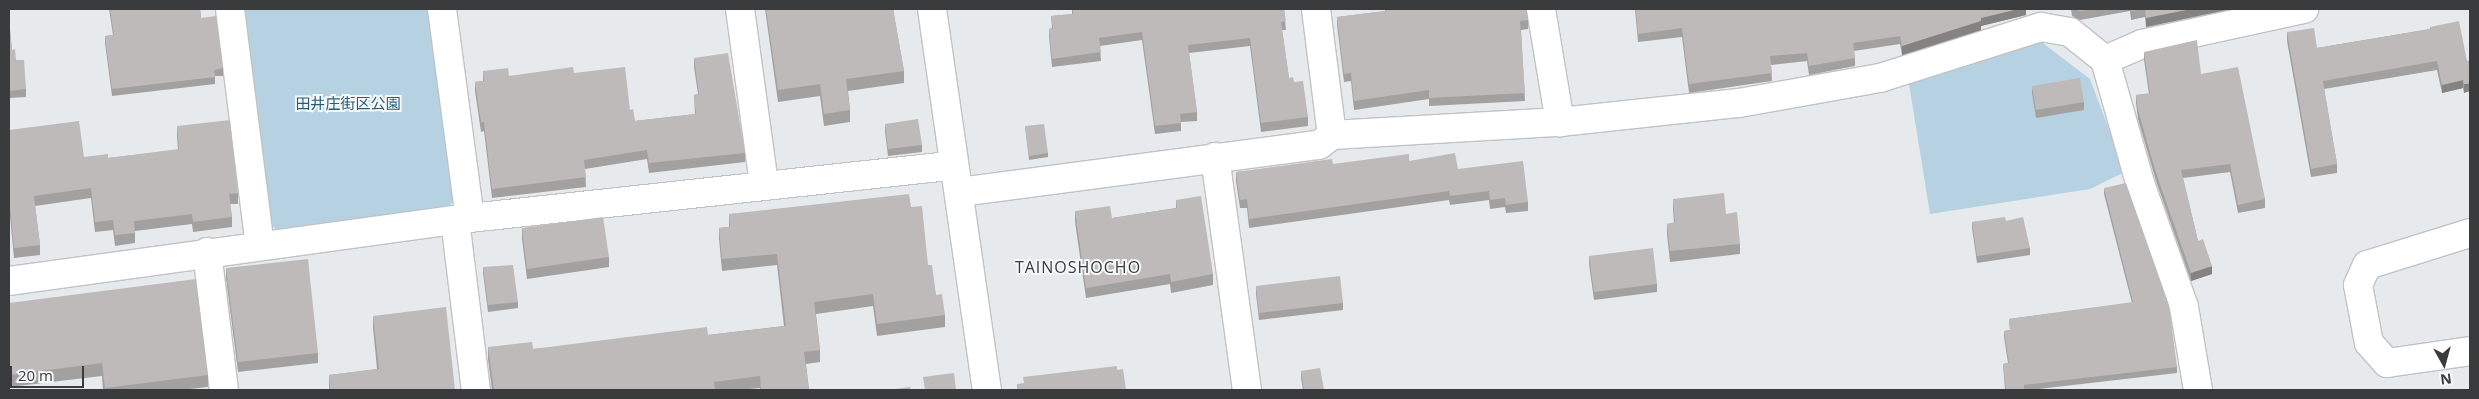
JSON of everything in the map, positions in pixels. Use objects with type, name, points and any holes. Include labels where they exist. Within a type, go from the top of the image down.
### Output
[{"type":"street","points":[[230,9],[260,245]]},
{"type":"street","points":[[442,9],[463,219],[476,390]]},
{"type":"street","points":[[740,9],[764,185]]},
{"type":"street","points":[[932,9],[988,390]]},
{"type":"street","points":[[1316,9],[1332,135]]},
{"type":"street","points":[[1541,9],[1560,122]]},
{"type":"street","points":[[2104,60],[2142,44],[2304,9]]},
{"type":"street","points":[[960,192],[1319,144],[1332,135],[1560,122],[1739,103],[1880,78],[2040,18],[2070,32],[2104,60],[2140,186],[2184,307],[2198,390]]},
{"type":"street","points":[[1215,157],[1247,390]]},
{"type":"street","points":[[9,281],[207,252],[463,219],[954,165]]},
{"type":"street","points":[[2470,233],[2367,265],[2358,286],[2369,343],[2388,363],[2470,351]]},
{"type":"street","points":[[207,252],[224,390]]},
{"type":"green space","name":"田井庄街区公園","points":[[242,9],[430,9],[454,200],[448,208],[278,231],[269,223]]},
{"type":"green space","points":[[2039,40],[2090,79],[2125,172],[2090,189],[1930,214],[1908,78]]},
{"type":"building","points":[[110,9],[200,9],[201,18],[216,16],[223,68],[214,70],[215,77],[112,89],[105,36],[114,35]]},
{"type":"building","points":[[766,9],[893,9],[904,71],[846,79],[850,110],[824,114],[820,84],[778,90]]},
{"type":"building","points":[[1073,9],[1284,9],[1286,21],[1281,22],[1289,78],[1293,77],[1294,82],[1303,81],[1308,117],[1261,123],[1250,38],[1188,45],[1197,112],[1180,114],[1181,123],[1155,126],[1142,32],[1099,38],[1101,52],[1052,59],[1049,29],[1053,28],[1051,16],[1073,14]]},
{"type":"building","points":[[1386,9],[1526,9],[1528,20],[1520,21],[1525,93],[1429,98],[1429,90],[1354,101],[1351,73],[1344,74],[1337,17],[1386,11]]},
{"type":"building","points":[[1636,9],[2018,9],[1981,18],[1981,21],[1902,46],[1900,36],[1853,43],[1855,58],[1809,66],[1807,53],[1770,56],[1772,73],[1689,84],[1682,28],[1638,34]]},
{"type":"building","points":[[2074,9],[2094,9],[2080,11]]},
{"type":"building","points":[[2145,9],[2191,9],[2146,18]]},
{"type":"building","points":[[9,20],[12,50],[15,49],[16,60],[24,60],[26,89],[9,91]]},
{"type":"building","points":[[2459,21],[2467,61],[2470,60],[2470,83],[2464,84],[2463,80],[2442,85],[2437,61],[2323,81],[2337,164],[2311,169],[2287,32],[2314,28],[2317,48],[2431,29],[2430,27]]},
{"type":"building","points":[[2197,40],[2201,74],[2238,67],[2265,199],[2238,205],[2230,164],[2181,170],[2198,241],[2203,239],[2212,266],[2191,273],[2156,173],[2138,110],[2136,95],[2150,93],[2144,52]]},
{"type":"building","points":[[728,53],[745,153],[649,163],[647,150],[584,160],[586,177],[492,189],[484,122],[481,122],[475,82],[484,81],[483,71],[508,68],[509,76],[573,67],[574,73],[625,67],[630,110],[633,109],[635,121],[696,114],[694,95],[699,94],[694,58]]},
{"type":"building","points":[[2080,78],[2084,102],[2036,110],[2032,86]]},
{"type":"building","points":[[918,119],[922,145],[888,149],[885,124]]},
{"type":"building","points":[[230,120],[238,193],[229,194],[232,217],[193,222],[192,214],[134,221],[135,233],[115,235],[113,220],[95,222],[91,188],[34,196],[40,245],[14,248],[9,196],[9,130],[79,121],[84,157],[108,154],[108,158],[179,149],[177,126]]},
{"type":"building","points":[[1044,124],[1048,153],[1029,156],[1025,126]]},
{"type":"building","points":[[1455,153],[1458,169],[1523,161],[1528,202],[1506,205],[1505,198],[1490,200],[1489,191],[1450,196],[1449,191],[1249,219],[1247,199],[1240,200],[1236,172],[1332,159],[1333,164],[1409,154],[1409,161]]},
{"type":"building","points":[[2126,183],[2169,305],[2177,367],[2024,385],[2024,390],[2006,390],[2003,364],[2009,363],[2004,331],[2010,330],[2009,319],[2133,302],[2104,188]]},
{"type":"building","points":[[1724,193],[1726,214],[1737,212],[1740,244],[1670,251],[1667,224],[1675,222],[1673,199]]},
{"type":"building","points":[[909,194],[911,207],[922,206],[928,265],[932,265],[936,295],[942,294],[945,315],[877,324],[873,294],[814,302],[820,350],[804,352],[809,390],[761,390],[760,376],[714,382],[715,390],[494,390],[488,347],[532,342],[533,349],[707,327],[708,335],[786,326],[777,254],[722,259],[719,228],[730,227],[729,214]]},
{"type":"building","points":[[1201,196],[1213,274],[1171,282],[1170,274],[1086,288],[1075,211],[1110,206],[1112,218],[1177,208],[1176,200]]},
{"type":"building","points":[[603,217],[609,257],[527,269],[522,228]]},
{"type":"building","points":[[2005,217],[2006,221],[2023,217],[2030,248],[1977,256],[1972,222]]},
{"type":"building","points":[[1653,248],[1657,284],[1594,292],[1589,256]]},
{"type":"building","points":[[308,259],[318,353],[238,362],[226,268]]},
{"type":"building","points":[[513,265],[518,302],[488,305],[483,267]]},
{"type":"building","points":[[1340,276],[1343,303],[1259,313],[1256,286]]},
{"type":"building","points":[[196,279],[208,375],[105,388],[102,363],[9,375],[9,303]]},
{"type":"building","points":[[446,307],[455,390],[330,390],[329,375],[379,369],[373,316]]},
{"type":"building","points":[[1117,366],[1117,370],[1123,369],[1126,390],[1017,390],[1017,384],[1024,383],[1023,377]]},
{"type":"building","points":[[1320,368],[1324,390],[1304,390],[1301,371]]},
{"type":"building","points":[[954,373],[956,390],[925,390],[923,377]]},
{"type":"building","points":[[910,387],[911,390],[887,390]]},
{"type":"district","name":"TAINOSHOCHO","points":[[1078,267]]}]
